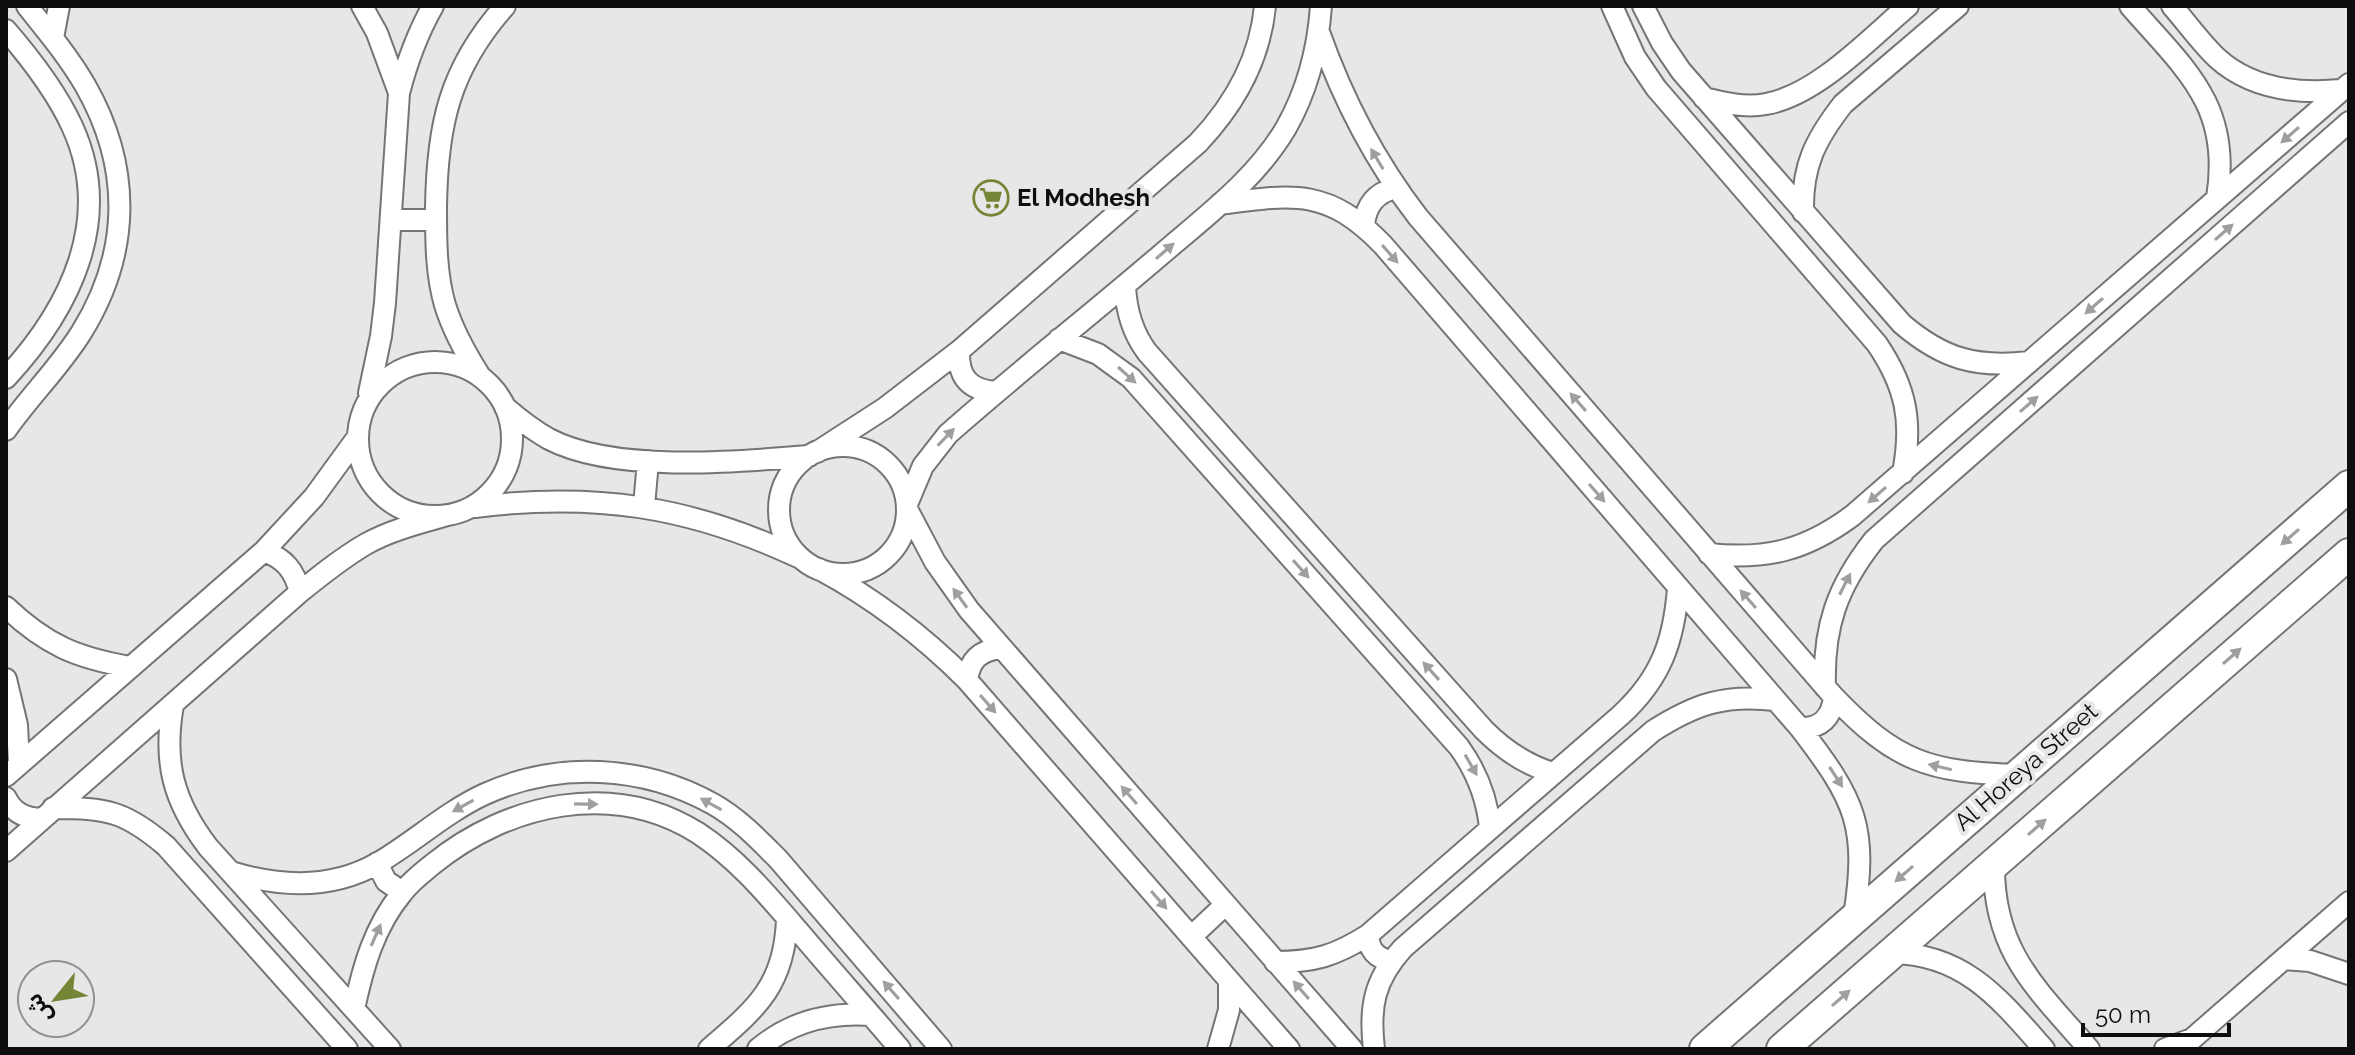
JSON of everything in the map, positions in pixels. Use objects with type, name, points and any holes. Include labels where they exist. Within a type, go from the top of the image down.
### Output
[{"type":"street","points":[[8,423],[60,364],[99,302],[113,266],[120,227],[119,188],[112,150],[99,113],[86,87],[27,6]]},
{"type":"street","points":[[53,38],[59,6]]},
{"type":"street","points":[[362,6],[389,62],[399,93]]},
{"type":"street","points":[[433,6],[406,63],[399,93],[392,220],[381,336],[357,438],[362,465],[375,488],[396,506],[421,515],[448,515]]},
{"type":"street","points":[[471,507],[490,493],[503,475],[511,452],[511,429],[505,407],[480,376],[460,342],[445,305],[437,266],[440,139],[449,99],[465,61],[487,26],[505,6]]},
{"type":"street","points":[[800,559],[788,542],[781,524],[780,504],[784,486],[794,469],[874,416],[959,351],[1175,165],[1218,121],[1236,97],[1259,42],[1265,6]]},
{"type":"street","points":[[819,569],[839,574],[861,572],[879,563],[895,549],[904,530],[914,484],[948,434],[1220,204],[1253,172],[1286,127],[1304,86],[1319,32],[1321,6]]},
{"type":"street","points":[[1612,6],[1635,57],[1656,88],[1877,344],[1890,363],[1906,405],[1908,428],[1903,473]]},
{"type":"street","points":[[1643,6],[1681,71],[1902,324],[1923,342],[1948,355],[1974,363],[2002,365],[2029,362]]},
{"type":"street","points":[[1704,98],[1734,105],[1765,104],[1795,95],[1823,78],[1908,6]]},
{"type":"street","points":[[1803,212],[1802,189],[1807,165],[1816,143],[1843,104],[1958,6]]},
{"type":"street","points":[[2130,6],[2193,78],[2206,100],[2216,123],[2221,161],[2217,198]]},
{"type":"street","points":[[2172,6],[2218,59],[2251,79],[2289,91],[2315,92],[2345,87]]},
{"type":"street","points":[[6,30],[16,55],[59,102],[73,128],[84,159],[89,192],[89,226],[82,259],[69,290],[52,318],[6,378]]},
{"type":"street","points":[[1319,32],[1330,65],[1359,128],[1395,188],[1829,692],[1861,726],[1893,750],[1930,766],[1969,773],[2017,775]]},
{"type":"street","points":[[2193,78],[2210,74],[2218,59]]},
{"type":"street","points":[[1823,78],[1823,86],[1830,98],[1843,104]]},
{"type":"street","points":[[1709,554],[1735,557],[1785,551],[1832,531],[1903,473],[2345,87]]},
{"type":"street","points":[[73,128],[99,113]]},
{"type":"street","points":[[1800,728],[1809,728],[1825,721],[1830,714],[1824,660],[1827,634],[1844,584],[1874,540],[2349,122]]},
{"type":"street","points":[[1364,225],[1369,205],[1385,191],[1395,188]]},
{"type":"street","points":[[1220,204],[1298,197],[1322,201],[1364,225],[1800,728],[1842,785],[1854,814],[1861,845],[1854,917]]},
{"type":"street","points":[[392,220],[436,220]]},
{"type":"street","points":[[2119,284],[2139,306]]},
{"type":"street","points":[[1125,285],[1129,317],[1147,352],[1484,730],[1509,753],[1553,773]]},
{"type":"street","points":[[1877,344],[1891,342],[1902,324]]},
{"type":"street","points":[[1059,339],[1098,354],[1131,378],[1459,747],[1480,782],[1490,828]]},
{"type":"street","points":[[959,351],[958,364],[971,385],[983,391],[996,392]]},
{"type":"street","points":[[367,400],[384,380],[406,367],[431,361],[457,365],[480,376]]},
{"type":"street","points":[[505,407],[551,440],[577,450],[648,461],[729,461],[813,454],[836,446],[857,447],[875,454],[891,467],[902,484],[907,506],[935,562],[1000,648],[1352,1049]]},
{"type":"street","points":[[12,770],[264,551],[314,497],[357,438]]},
{"type":"street","points":[[644,506],[648,461]]},
{"type":"street","name":"Al Horeya Street","points":[[1714,1046],[1854,917],[2349,486]]},
{"type":"street","points":[[6,851],[300,592],[368,543],[407,526],[471,507],[555,500],[644,506],[722,526],[800,559],[861,593],[911,628],[967,680],[1289,1049]]},
{"type":"street","points":[[1852,516],[1857,534],[1874,540]]},
{"type":"street","points":[[264,551],[289,565],[300,592]]},
{"type":"street","points":[[1782,1049],[2349,554]]},
{"type":"street","points":[[1275,962],[1320,959],[1341,952],[1368,935],[1630,706],[1651,681],[1666,652],[1675,621],[1678,588]]},
{"type":"street","points":[[6,607],[26,626],[58,647],[93,660],[130,667]]},
{"type":"street","points":[[967,680],[969,668],[976,657],[987,650],[1000,648]]},
{"type":"street","points":[[6,679],[17,725],[12,770]]},
{"type":"street","points":[[1374,1049],[1371,1021],[1380,980],[1391,961],[1415,938],[1653,731],[1698,705],[1749,697],[1775,700]]},
{"type":"street","points":[[173,705],[168,730],[172,781],[193,827],[390,1049]]},
{"type":"street","points":[[1630,706],[1646,715],[1653,731]]},
{"type":"street","points":[[2063,734],[2097,774]]},
{"type":"street","points":[[231,872],[290,884],[320,883],[350,876],[377,863],[452,812],[485,794],[521,781],[558,773],[596,771],[638,775],[677,787],[715,805],[749,829],[941,1049]]},
{"type":"street","points":[[6,798],[17,813],[28,818],[103,810],[127,817],[147,829],[166,846],[347,1049]]},
{"type":"street","points":[[354,1009],[369,949],[381,923],[402,892],[445,854],[502,821],[533,810],[574,804],[616,805],[656,814],[695,831],[729,855],[900,1049]]},
{"type":"street","points":[[166,846],[175,831],[193,827]]},
{"type":"street","points":[[377,863],[386,881],[402,892]]},
{"type":"street","points":[[1994,864],[1998,913],[2012,953],[2028,978],[2089,1049]]},
{"type":"street","points":[[2165,1049],[2190,1044],[2349,902]]},
{"type":"street","points":[[1191,937],[1225,905]]},
{"type":"street","points":[[709,1049],[746,1018],[773,983],[782,962],[787,918]]},
{"type":"street","points":[[1368,935],[1371,950],[1383,960],[1391,961]]},
{"type":"street","points":[[1892,953],[1913,954],[1960,969],[1981,982],[2044,1049]]},
{"type":"street","points":[[2284,959],[2310,961],[2349,974]]},
{"type":"street","points":[[1218,1049],[1229,1010],[1229,981]]},
{"type":"street","points":[[2029,1032],[2038,1015],[2056,1011]]},
{"type":"street","points":[[762,1046],[784,1030],[805,1021],[838,1015],[871,1015]]},
{"type":"street","points":[[746,1018],[761,1025],[766,1037],[762,1046]]},
{"type":"place","name":"El Modhesh","points":[[991,198]]}]
